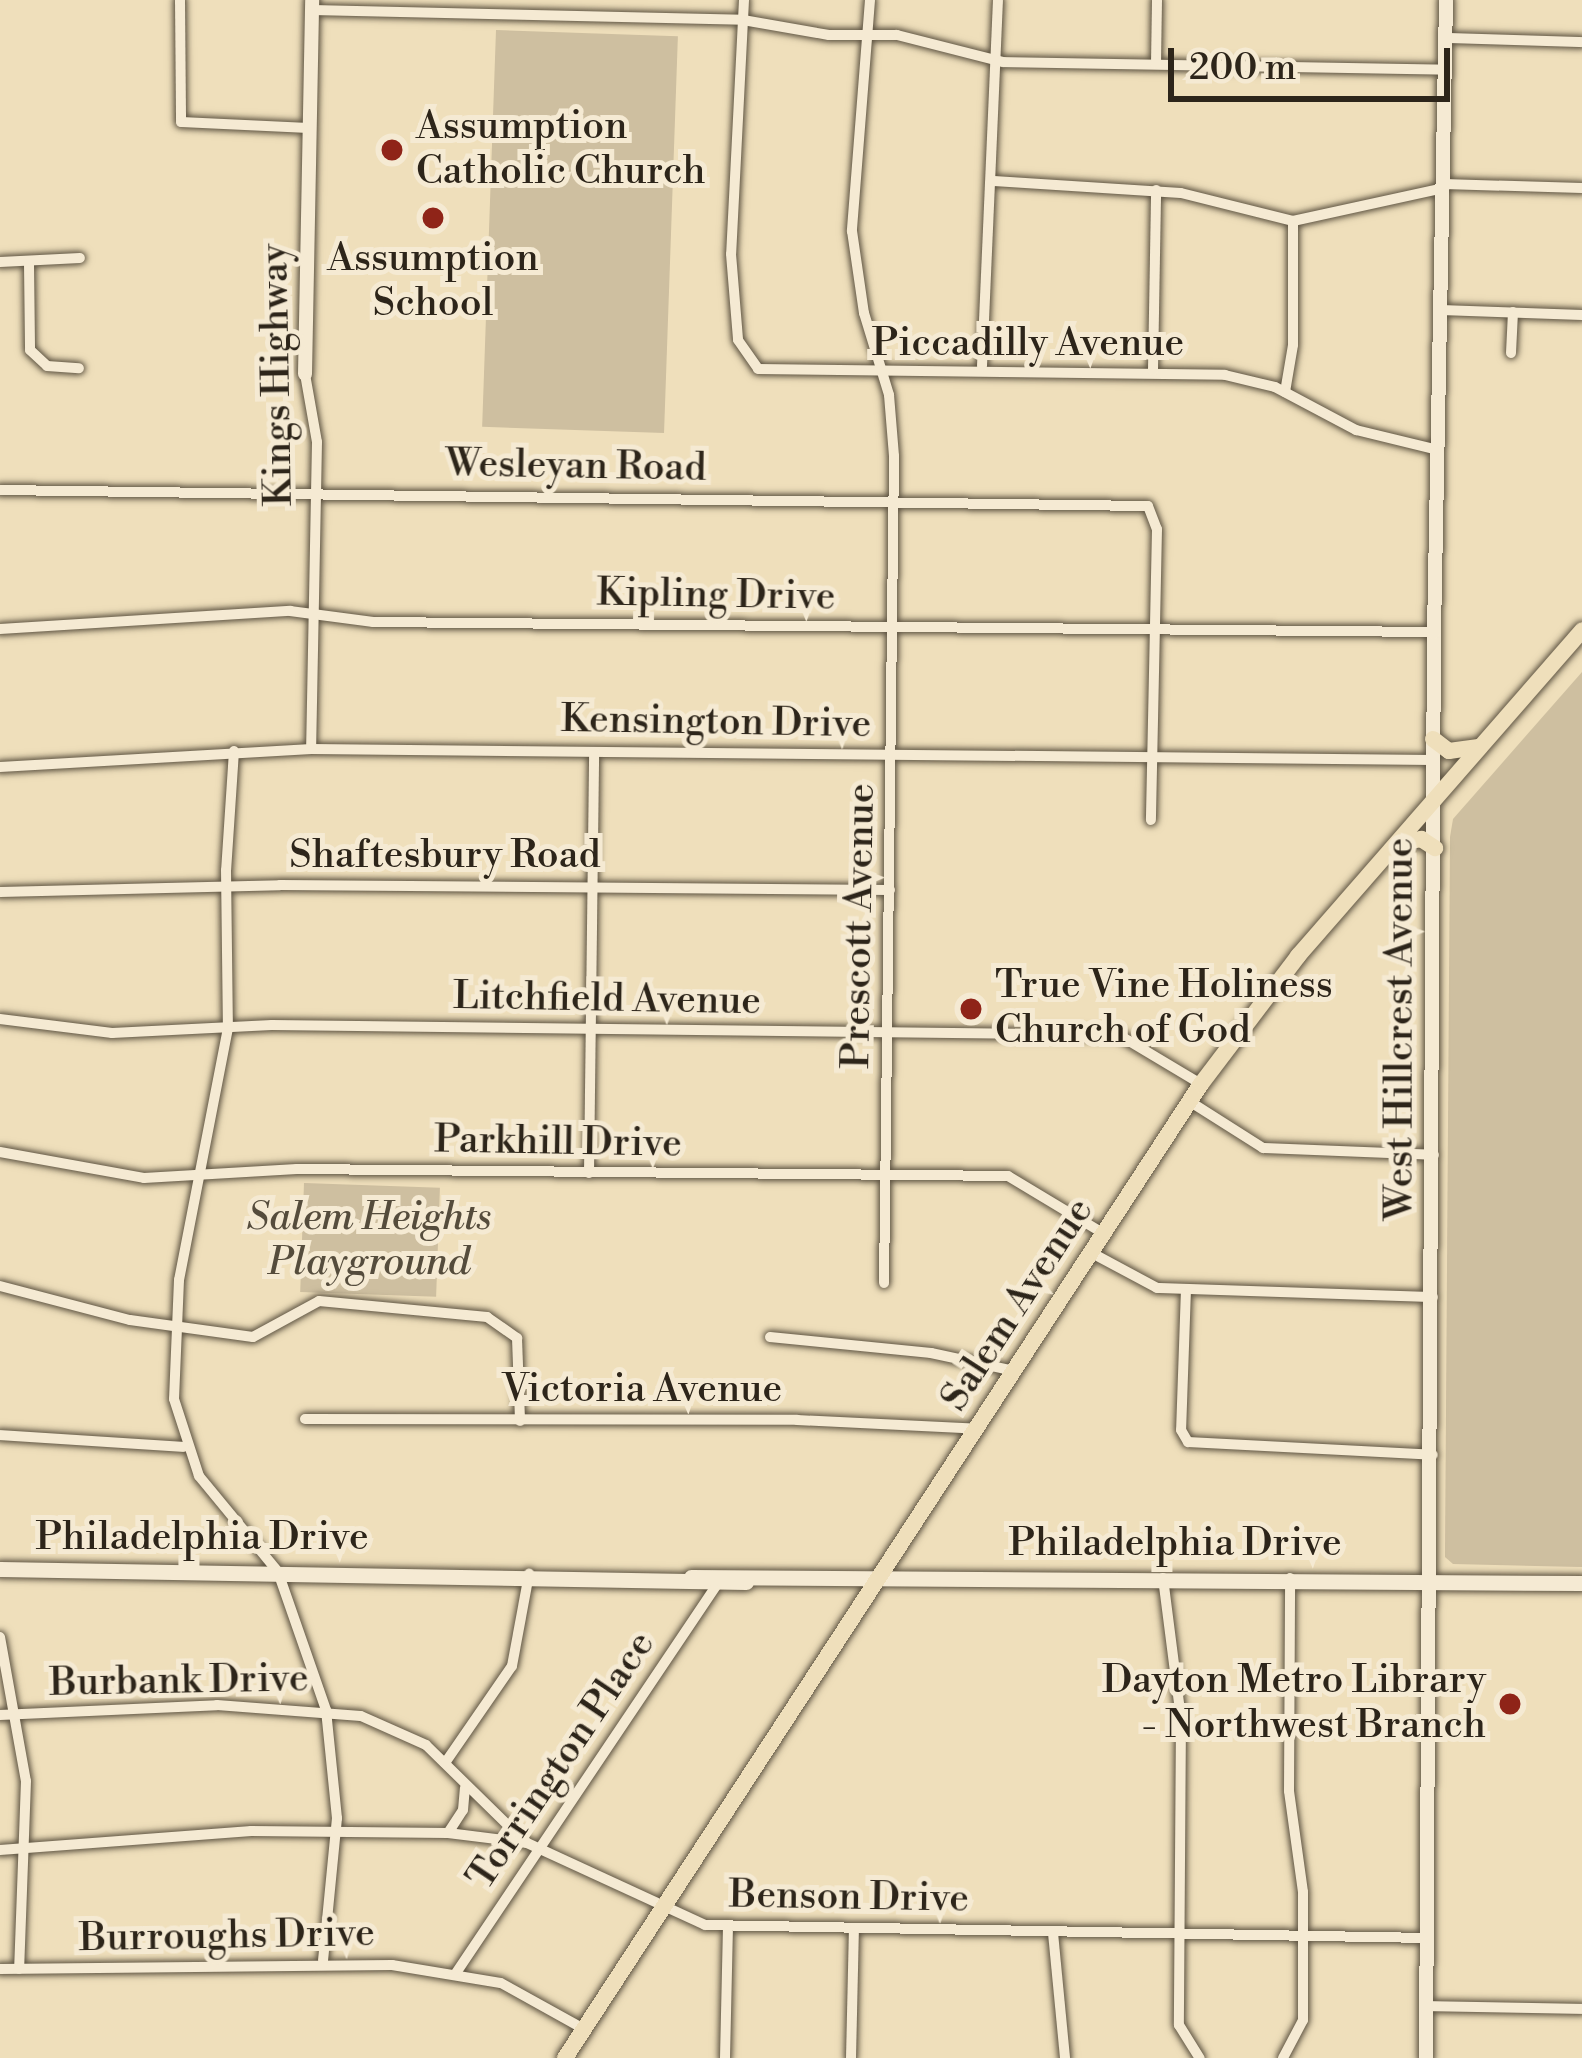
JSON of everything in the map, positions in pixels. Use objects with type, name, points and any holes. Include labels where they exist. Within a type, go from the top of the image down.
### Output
[{"type":"main road","name":"Salem Avenue","points":[[565,2058],[1189,1100],[1298,956],[1582,631]]},
{"type":"main road","points":[[1433,739],[1449,751],[1478,746]]},
{"type":"main road","points":[[1396,844],[1421,839],[1436,848]]},
{"type":"main road","name":"Philadelphia Drive","points":[[0,1569],[691,1577],[1430,1578],[1582,1583]]},
{"type":"main road","name":"Philadelphia Drive","points":[[691,1577],[719,1582],[767,1576]]},
{"type":"street","points":[[180,0],[181,122],[309,128]]},
{"type":"street","points":[[743,20],[744,0]]},
{"type":"street","name":"Prescott Avenue","points":[[870,0],[852,231],[860,298],[884,376],[893,500],[884,1283]]},
{"type":"street","points":[[982,366],[994,181],[998,0]]},
{"type":"street","points":[[1156,64],[1157,0]]},
{"type":"street","name":"West Hillcrest Avenue","points":[[1426,2058],[1433,1455],[1434,632],[1446,0]]},
{"type":"street","points":[[312,5],[743,20],[870,34],[996,61],[1445,70]]},
{"type":"street","name":"Kings Highway","points":[[311,749],[317,442],[305,374],[312,5]]},
{"type":"street","name":"Piccadilly Avenue","points":[[743,20],[731,254],[739,340],[750,363],[776,374],[884,376],[982,366],[1027,376],[1153,370],[1225,375],[1285,392],[1356,430],[1438,450]]},
{"type":"street","points":[[1446,38],[1582,42]]},
{"type":"street","points":[[994,181],[1156,190],[1294,221],[1444,186],[1582,188]]},
{"type":"street","points":[[1153,370],[1156,190]]},
{"type":"street","points":[[1285,392],[1293,345],[1294,221]]},
{"type":"street","points":[[0,262],[80,258]]},
{"type":"street","points":[[29,264],[30,350],[47,366],[79,368]]},
{"type":"street","points":[[1441,310],[1582,315]]},
{"type":"street","points":[[1511,353],[1513,312]]},
{"type":"street","name":"Wesleyan Road","points":[[0,490],[893,500],[1150,508],[1153,631]]},
{"type":"street","name":"Kipling Drive","points":[[0,629],[314,611],[373,622],[1434,632]]},
{"type":"street","points":[[1151,820],[1153,631]]},
{"type":"street","name":"Kensington Drive","points":[[0,767],[311,749],[1433,760]]},
{"type":"street","points":[[234,751],[225,886],[228,1028],[175,1329],[174,1399],[184,1447],[215,1500],[278,1572],[326,1710],[336,1829],[323,1960]]},
{"type":"street","points":[[589,1173],[595,752]]},
{"type":"street","name":"Shaftesbury Road","points":[[0,892],[225,886],[890,890]]},
{"type":"street","name":"Litchfield Avenue","points":[[0,1019],[112,1033],[228,1028],[1119,1035],[1201,1084]]},
{"type":"street","points":[[1189,1100],[1263,1148],[1434,1155]]},
{"type":"street","name":"Parkhill Drive","points":[[0,1152],[97,1174],[1015,1177],[1103,1232]]},
{"type":"street","points":[[1090,1252],[1140,1283],[1186,1289],[1433,1297]]},
{"type":"street","points":[[0,1286],[175,1329],[260,1336],[319,1301],[488,1317],[510,1327],[520,1421]]},
{"type":"street","points":[[1186,1289],[1181,1430],[1188,1442],[1433,1455]]},
{"type":"street","points":[[770,1337],[931,1353],[1013,1371]]},
{"type":"street","name":"Victoria Avenue","points":[[305,1419],[797,1420],[978,1429]]},
{"type":"street","points":[[0,1435],[184,1447]]},
{"type":"street","points":[[445,1763],[512,1666],[529,1574]]},
{"type":"street","points":[[1163,1577],[1181,1702],[1184,2041],[1200,2058]]},
{"type":"street","points":[[1283,2058],[1296,2041],[1304,1939],[1289,1791],[1290,1578]]},
{"type":"street","name":"Torrington Place","points":[[456,1973],[533,1846],[719,1582]]},
{"type":"street","points":[[0,1637],[18,1714],[28,1850],[20,1969]]},
{"type":"street","name":"Burbank Drive","points":[[0,1714],[217,1705],[326,1710],[392,1726],[445,1763],[465,1788],[533,1846]]},
{"type":"street","points":[[448,1833],[463,1810],[465,1788]]},
{"type":"street","name":"Benson Drive","points":[[0,1850],[336,1829],[448,1833],[533,1846],[666,1909],[728,1928],[1428,1938]]},
{"type":"street","points":[[725,2058],[728,1928]]},
{"type":"street","points":[[851,2058],[854,1928]]},
{"type":"street","points":[[1053,1933],[1065,2058]]},
{"type":"street","name":"Burroughs Drive","points":[[0,1970],[323,1960],[456,1973],[521,1991],[584,2029]]},
{"type":"street","points":[[1427,2006],[1582,2009]]},
{"type":"green space","points":[[496,30],[678,36],[664,433],[482,427]]},
{"type":"green space","points":[[1582,672],[1582,1567],[1453,1564],[1445,1557],[1450,837],[1453,819]]},
{"type":"green space","name":"Salem Heights Playground","points":[[304,1183],[440,1188],[436,1297],[300,1292]]},
{"type":"place","name":"Assumption Catholic Church","points":[[392,150]]},
{"type":"place","name":"Assumption School","points":[[433,218]]},
{"type":"place","name":"True Vine Holiness Church of God","points":[[971,1009]]},
{"type":"place","name":"Dayton Metro Library - Northwest Branch","points":[[1510,1704]]}]
